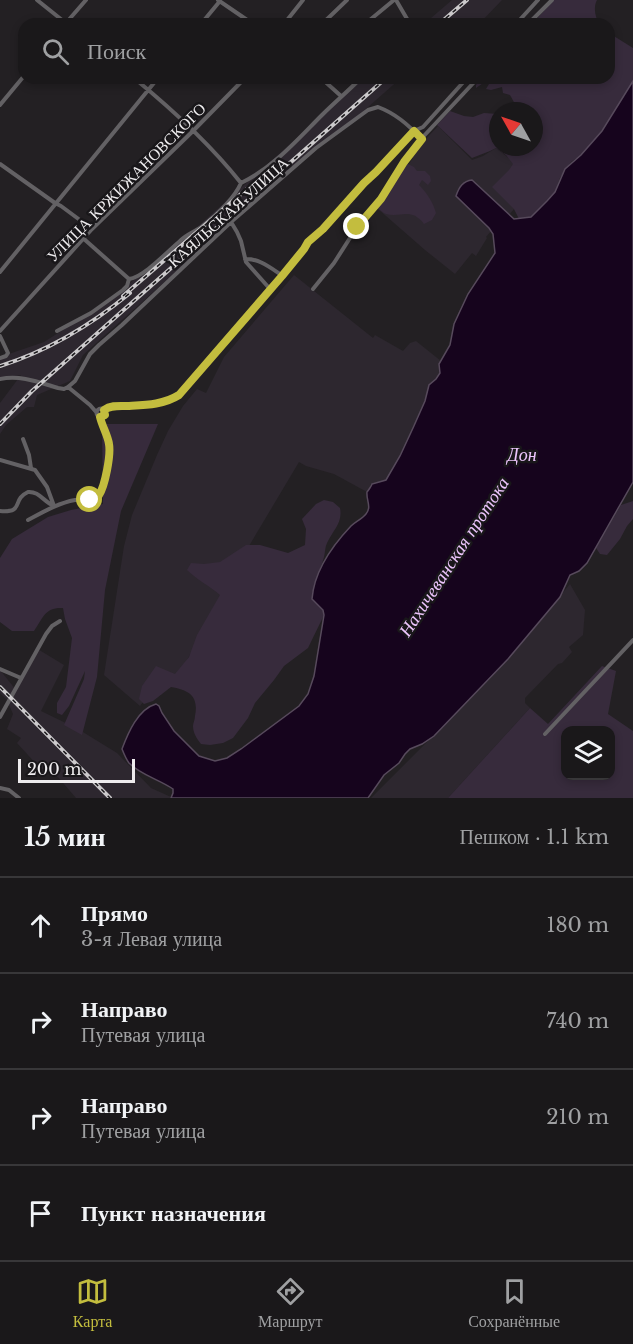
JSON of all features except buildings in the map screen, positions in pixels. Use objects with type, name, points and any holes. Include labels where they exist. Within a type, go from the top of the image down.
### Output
[{"type":"street","points":[[37,0],[59,18]]},
{"type":"street","points":[[71,18],[86,0]]},
{"type":"street","points":[[206,18],[219,0],[244,18]]},
{"type":"street","points":[[289,18],[303,0]]},
{"type":"street","points":[[328,18],[347,0]]},
{"type":"street","points":[[372,18],[395,0],[406,18]]},
{"type":"street","points":[[522,18],[538,0]]},
{"type":"street","points":[[534,18],[552,0]]},
{"type":"street","points":[[0,105],[18,83]]},
{"type":"street","points":[[141,84],[193,130],[241,183]]},
{"type":"street","points":[[0,272],[153,84]]},
{"type":"street","name":"УЛИЦА КРЖИЖАНОВСКОГО","points":[[0,331],[92,229],[239,84]]},
{"type":"street","points":[[328,84],[342,96]]},
{"type":"street","points":[[84,239],[129,279],[137,278],[180,240],[200,228],[236,194],[241,183],[285,152],[356,84]]},
{"type":"street","points":[[100,412],[111,406],[163,402],[179,395],[282,276],[308,242],[323,229],[414,131],[423,127],[462,84]]},
{"type":"street","points":[[313,290],[357,227],[381,199],[404,162],[472,84]]},
{"type":"street","name":"КАЯЛЬСКАЯ УЛИЦА","points":[[68,387],[75,381],[90,354],[231,222],[316,148],[368,110],[378,106],[388,111],[422,139]]},
{"type":"street","points":[[0,164],[92,229]]},
{"type":"street","points":[[231,222],[251,269],[270,289]]},
{"type":"street","points":[[245,258],[251,258],[282,276]]},
{"type":"street","points":[[57,331],[90,313],[123,290],[129,279]]},
{"type":"street","points":[[0,336],[8,353],[0,358]]},
{"type":"street","points":[[0,380],[29,379],[58,388],[68,387],[100,412],[109,444],[108,468],[104,483],[95,498],[73,500],[54,506],[28,520]]},
{"type":"street","points":[[23,439],[31,468]]},
{"type":"street","points":[[0,460],[35,470],[47,487],[54,506]]},
{"type":"street","points":[[0,511],[15,510],[20,496],[28,492],[35,493],[54,506]]},
{"type":"street","points":[[0,717],[46,634],[60,621]]},
{"type":"street","points":[[544,734],[633,640]]},
{"type":"street","points":[[0,669],[21,678]]},
{"type":"street","points":[[0,699],[8,701]]},
{"type":"street","points":[[1,788],[9,790],[19,798]]},
{"type":"shaded area","points":[[452,0],[502,0],[485,18],[431,18]]},
{"type":"shaded area","points":[[554,0],[597,0],[595,6],[597,18],[538,18]]},
{"type":"shaded area","points":[[615,37],[633,48],[633,81],[602,131],[581,155],[571,162],[560,178],[555,192],[531,217],[519,219],[514,209],[492,187],[513,164],[507,156],[543,156],[543,102],[514,102],[510,95],[503,93],[502,87],[486,89],[489,84],[615,84]]},
{"type":"shaded area","points":[[357,84],[394,84],[294,166],[83,355],[70,381],[37,395],[34,407],[27,407],[6,425],[0,434],[0,403],[21,375],[0,379],[0,357],[44,342],[110,300],[196,228]]},
{"type":"shaded area","points":[[450,111],[473,117],[489,113],[489,151],[472,158],[437,125]]},
{"type":"shaded area","points":[[438,126],[472,160],[489,152],[489,156],[506,156],[548,189],[523,211],[514,209],[495,232],[491,231],[486,237],[476,256],[472,253],[455,274],[378,209],[413,158],[411,155]]},
{"type":"shaded area","points":[[406,163],[417,171],[425,171],[430,176],[431,181],[428,185],[422,180],[419,185],[425,191],[436,213],[432,220],[424,224],[410,214],[391,215],[378,209],[379,203]]},
{"type":"shaded area","points":[[294,275],[373,338],[375,335],[403,351],[410,343],[416,341],[441,361],[440,373],[429,385],[425,401],[413,428],[386,480],[372,484],[367,492],[334,474],[299,462],[224,588],[227,592],[174,682],[163,675],[140,706],[104,675],[124,546],[132,515],[168,431],[183,406],[197,389],[206,393],[224,357]]},
{"type":"shaded area","points":[[102,424],[158,424],[121,511],[105,590],[97,677],[82,735],[64,725],[84,679],[85,671],[69,706],[62,715],[57,713],[57,703],[66,687],[72,638],[63,608],[48,611],[34,631],[12,631],[0,622],[0,558],[12,539],[48,517],[103,504]]},
{"type":"shaded area","points":[[324,500],[333,502],[340,508],[341,513],[337,526],[326,545],[314,588],[312,599],[323,610],[324,615],[308,648],[284,666],[255,703],[248,718],[233,738],[223,743],[201,744],[193,729],[196,709],[194,699],[188,692],[171,687],[153,701],[144,704],[139,699],[142,686],[156,666],[175,674],[189,657],[197,635],[220,595],[187,570],[191,563],[220,562],[246,545],[260,545],[288,553],[305,545],[306,529],[302,519],[316,504]]},
{"type":"shaded area","points":[[633,501],[633,519],[607,555],[600,554],[596,548],[621,505]]},
{"type":"shaded area","points":[[570,584],[585,610],[583,635],[569,647],[572,652],[562,663],[558,664],[525,698],[525,703],[530,708],[448,798],[371,798],[490,679]]},
{"type":"shaded area","points":[[36,648],[64,665],[41,711],[78,729],[117,753],[151,788],[170,798],[76,798],[58,777],[39,767],[17,743],[21,738],[7,729],[13,714],[7,700],[0,693],[0,670],[16,690]]},
{"type":"shaded area","points":[[602,666],[616,671],[608,714],[633,731],[633,798],[448,798],[530,708],[548,724]]},
{"type":"water","name":"Дон","points":[[633,81],[633,482],[587,563],[579,571],[570,575],[560,597],[508,659],[434,736],[410,749],[399,763],[384,775],[368,798],[171,798],[173,789],[133,767],[122,749],[131,729],[144,711],[156,704],[159,706],[174,731],[199,756],[215,761],[227,758],[241,749],[299,706],[308,694],[314,676],[324,615],[323,610],[312,599],[320,569],[344,533],[368,511],[367,492],[372,484],[386,480],[400,456],[425,401],[429,385],[440,373],[439,364],[450,345],[454,324],[468,294],[495,253],[493,234],[489,228],[456,196],[460,187],[472,180],[514,219],[531,217],[555,192],[565,169],[602,131]]},
{"type":"railway","points":[[446,18],[467,0]]},
{"type":"railway","points":[[0,424],[32,391],[379,84]]},
{"type":"railway","points":[[123,296],[256,181]]},
{"type":"railway","points":[[0,366],[52,345],[100,316],[130,293]]},
{"type":"railway","points":[[0,687],[110,798]]},
{"type":"route","points":[[90,500],[99,494],[108,468],[109,444],[100,417],[104,417],[106,413],[104,410],[111,406],[163,402],[179,395],[264,298],[312,237],[323,229],[414,131],[422,139],[404,162],[381,199],[357,227]]},
{"type":"water label","name":"Нахичеванская протока","points":[[454,557]]}]
